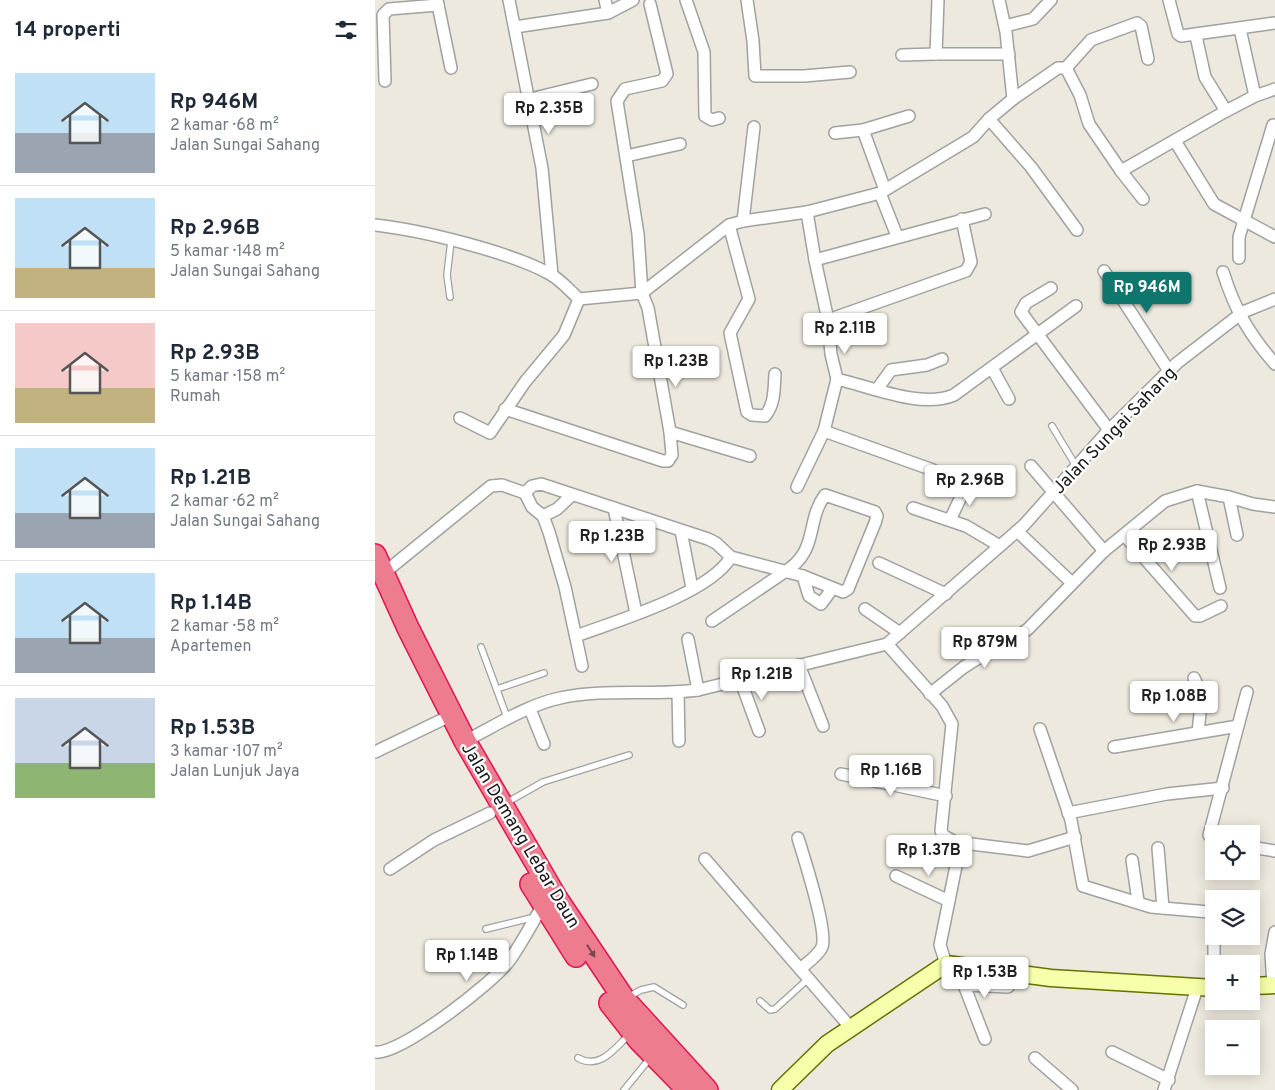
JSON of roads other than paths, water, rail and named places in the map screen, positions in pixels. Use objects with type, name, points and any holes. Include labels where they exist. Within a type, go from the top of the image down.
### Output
[{"type":"highway","name":"Jalan Demang Lebar Daun","points":[[378,572],[397,636],[447,717],[544,905],[587,973],[632,1032],[653,1055],[700,1089]]},
{"type":"highway","name":"Jalan Demang Lebar Daun","points":[[447,717],[465,741],[496,809]]},
{"type":"highway","name":"Jalan Demang Lebar Daun","points":[[544,905],[700,1089]]},
{"type":"street","points":[[509,0],[530,100],[543,178],[552,275]]},
{"type":"street","points":[[605,0],[608,13]]},
{"type":"street","points":[[515,27],[608,13],[633,0]]},
{"type":"street","points":[[686,0],[703,52],[705,116],[712,120],[719,118]]},
{"type":"street","points":[[747,0],[753,41],[755,76],[804,76],[850,72]]},
{"type":"street","points":[[936,54],[938,0]]},
{"type":"street","points":[[999,0],[1009,54],[1013,99]]},
{"type":"street","points":[[1005,26],[1033,19],[1051,0]]},
{"type":"street","points":[[1169,0],[1178,34],[1184,36],[1196,36],[1275,23]]},
{"type":"street","points":[[385,80],[384,14],[389,9],[437,2],[451,68]]},
{"type":"street","points":[[505,409],[663,461],[668,461],[672,454],[670,432],[648,308],[643,293],[639,234],[618,105],[620,94],[625,89],[662,82],[667,74],[650,4]]},
{"type":"street","points":[[375,225],[451,241],[533,266],[552,275],[579,300],[643,293],[729,225],[743,220],[807,212],[882,192],[973,137],[989,118],[1046,74],[1058,68],[1066,68],[1091,40],[1137,23],[1141,26],[1148,59]]},
{"type":"street","points":[[1240,29],[1255,96]]},
{"type":"street","points":[[1196,36],[1205,77],[1226,111]]},
{"type":"street","points":[[902,55],[1009,54]]},
{"type":"street","points":[[1066,68],[1080,95],[1089,124],[1143,199]]},
{"type":"street","points":[[530,100],[592,84]]},
{"type":"street","points":[[1121,171],[1175,142],[1226,111],[1255,96],[1275,90]]},
{"type":"street","points":[[835,133],[863,130],[909,116]]},
{"type":"street","points":[[989,118],[1031,167],[1077,230]]},
{"type":"street","points":[[1239,258],[1239,237],[1273,124]]},
{"type":"street","points":[[743,220],[755,127]]},
{"type":"street","points":[[863,130],[897,236]]},
{"type":"street","points":[[1175,142],[1214,204],[1244,222],[1275,237]]},
{"type":"street","points":[[625,156],[680,144]]},
{"type":"street","points":[[797,487],[824,431],[837,379],[831,354],[828,320],[807,212]]},
{"type":"street","points":[[815,260],[897,236],[985,214]]},
{"type":"street","points":[[828,320],[966,271],[971,262],[962,219]]},
{"type":"street","points":[[729,225],[749,299],[731,333],[747,412],[752,415],[765,416],[773,403],[775,374]]},
{"type":"street","points":[[1104,271],[1169,371]]},
{"type":"street","points":[[1223,272],[1239,316],[1247,330],[1275,364]]},
{"type":"street","points":[[1051,288],[1026,303],[1021,312],[1109,430]]},
{"type":"street","name":"Jalan Sungai Sahang","points":[[465,741],[530,709],[558,698],[593,693],[698,690],[887,644],[1017,531],[1109,430],[1169,371],[1239,316],[1275,299]]},
{"type":"street","points":[[460,418],[490,433],[505,409],[564,335],[579,300]]},
{"type":"street","points":[[837,379],[932,400],[945,399],[1039,335],[1076,306]]},
{"type":"street","points":[[878,388],[891,370],[927,365],[942,359]]},
{"type":"street","points":[[992,368],[1009,399]]},
{"type":"street","points":[[824,431],[933,470],[940,480],[966,487],[950,520]]},
{"type":"street","points":[[670,432],[750,456]]},
{"type":"street","points":[[1031,466],[1055,491],[1104,551]]},
{"type":"street","points":[[525,493],[532,486],[541,484],[716,543],[731,557],[783,573],[803,576],[843,592],[848,589],[877,516],[875,512],[829,494],[823,499],[806,551],[795,566],[783,573],[712,621]]},
{"type":"street","points":[[378,572],[491,486],[502,485],[525,493],[532,507],[543,516],[565,587],[582,666]]},
{"type":"street","points":[[1197,491],[1220,588]]},
{"type":"street","points":[[930,694],[964,667],[991,650],[1004,646],[1028,629],[1104,551],[1125,536],[1147,513],[1165,501],[1197,491],[1253,504],[1275,506]]},
{"type":"street","points":[[543,516],[557,509],[572,495]]},
{"type":"street","points":[[1229,497],[1237,535]]},
{"type":"street","points":[[614,508],[636,613]]},
{"type":"street","points":[[913,508],[966,526],[1000,546]]},
{"type":"street","points":[[681,531],[692,588]]},
{"type":"street","points":[[1017,531],[1072,583]]},
{"type":"street","points":[[1125,536],[1195,616],[1200,616],[1221,606]]},
{"type":"street","points":[[575,636],[668,601],[721,572],[731,557]]},
{"type":"street","points":[[879,563],[946,594]]},
{"type":"street","points":[[803,576],[809,596],[821,604],[832,588]]},
{"type":"street","points":[[865,610],[900,633]]},
{"type":"street","points":[[688,638],[698,690]]},
{"type":"street","points":[[887,644],[942,706],[954,729],[941,830],[945,836],[955,842],[1028,851],[1040,849],[1075,837]]},
{"type":"street","points":[[799,665],[823,726]]},
{"type":"street","points":[[1194,678],[1202,695],[1198,732]]},
{"type":"street","points":[[740,679],[759,731]]},
{"type":"street","points":[[678,692],[679,741]]},
{"type":"street","points":[[1212,825],[1247,692]]},
{"type":"street","points":[[530,709],[544,744]]},
{"type":"street","points":[[375,752],[447,717]]},
{"type":"street","points":[[1115,747],[1239,726]]},
{"type":"street","points":[[1040,729],[1075,837],[1083,886],[1138,901],[1151,907],[1205,912]]},
{"type":"street","points":[[841,774],[946,796]]},
{"type":"street","points":[[1068,813],[1167,794],[1223,788]]},
{"type":"street","points":[[390,869],[435,840],[496,809]]},
{"type":"street","points":[[798,838],[816,900],[823,942],[818,954],[800,969]]},
{"type":"street","points":[[955,842],[956,866],[940,945],[948,964],[964,985],[985,1039]]},
{"type":"street","points":[[1158,848],[1163,908]]},
{"type":"street","points":[[1260,848],[1275,851]]},
{"type":"street","points":[[705,859],[851,1028]]},
{"type":"street","points":[[1132,860],[1138,901]]},
{"type":"street","points":[[896,876],[949,901]]},
{"type":"street","points":[[375,1052],[382,1053],[395,1048],[439,1020],[496,976],[510,960],[544,905]]},
{"type":"street","points":[[1260,986],[1274,985],[1271,954],[1275,932]]},
{"type":"street","points":[[780,1090],[812,1057],[851,1028],[948,964],[1051,978],[1205,988]]},
{"type":"street","points":[[964,985],[1008,987]]},
{"type":"street","points":[[1111,1052],[1166,1085],[1197,988]]},
{"type":"street","points":[[1035,1058],[1072,1090]]},
{"type":"lane","points":[[450,297],[447,275],[451,241]]},
{"type":"lane","points":[[1052,426],[1077,466]]},
{"type":"lane","points":[[481,647],[508,720]]},
{"type":"lane","points":[[497,689],[544,673]]},
{"type":"lane","points":[[496,809],[543,782],[629,755]]},
{"type":"lane","points":[[486,930],[544,905]]},
{"type":"lane","points":[[761,1002],[770,1010],[775,1009],[808,978]]},
{"type":"lane","points":[[625,999],[641,990],[654,987],[683,1005]]},
{"type":"lane","points":[[578,1058],[587,1063],[595,1063],[632,1032]]},
{"type":"lane","points":[[624,1090],[653,1055]]}]
